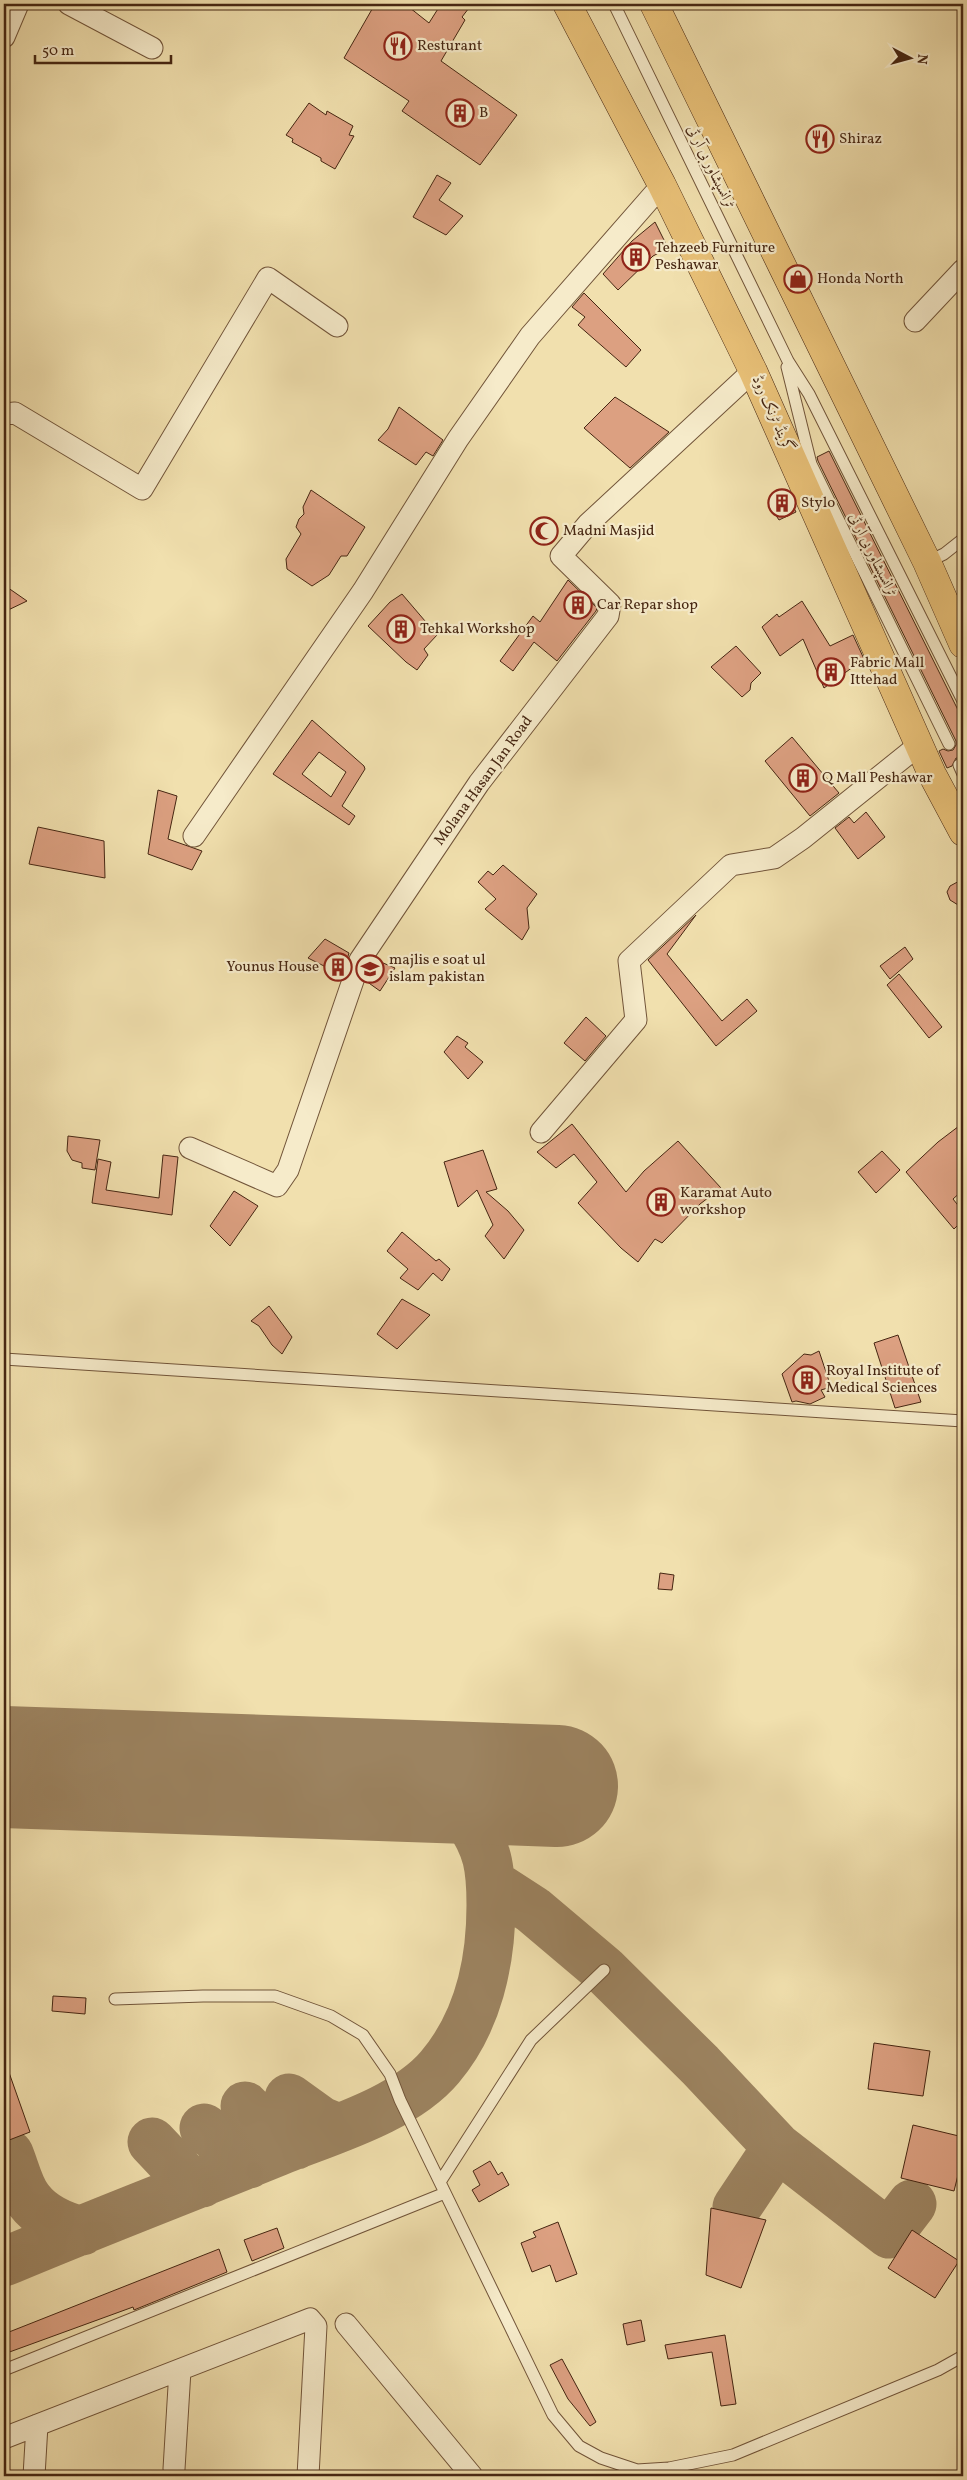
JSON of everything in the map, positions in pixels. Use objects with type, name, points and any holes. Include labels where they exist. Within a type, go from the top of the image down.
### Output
[{"type":"highway","name":"گرینڈ ٹرنک روڈ","points":[[567,4],[662,185],[753,371],[932,774],[963,832]]},
{"type":"highway","points":[[654,4],[927,562],[963,644]]},
{"type":"street","points":[[4,37],[18,4]]},
{"type":"street","points":[[69,4],[152,48]]},
{"type":"street","points":[[194,836],[362,591],[458,439],[530,336],[662,185]]},
{"type":"street","points":[[915,321],[963,270]]},
{"type":"street","points":[[4,414],[15,413],[142,489],[268,278],[337,326]]},
{"type":"street","name":"Molana Hasan Jan Road","points":[[190,1148],[277,1186],[288,1170],[360,960],[479,783],[608,616],[610,604],[561,556],[588,524],[753,371]]},
{"type":"street","points":[[541,1132],[636,1020],[629,961],[731,865],[774,858],[803,838],[920,745]]},
{"type":"street","points":[[4,2438],[310,2319],[314,2321],[316,2326],[308,2476]]},
{"type":"street","points":[[346,2324],[472,2476]]},
{"type":"street","points":[[174,2470],[180,2370]]},
{"type":"street","points":[[34,2476],[37,2425]]},
{"type":"lane","name":"ٹرانسپشاور بی آر ٹی","points":[[614,4],[779,344],[809,394],[963,701]]},
{"type":"lane","name":"ٹرانسپشاور بی آر ٹی","points":[[779,344],[790,376],[811,464],[949,744]]},
{"type":"lane","points":[[927,562],[944,554],[963,539]]},
{"type":"lane","points":[[4,1359],[963,1421]]},
{"type":"lane","points":[[440,2182],[531,2040],[604,1970]]},
{"type":"lane","points":[[115,1999],[275,1996],[331,2016],[363,2035],[390,2074],[400,2100],[553,2415],[579,2446],[601,2458],[637,2470],[669,2468],[733,2455],[938,2370],[963,2356]]},
{"type":"lane","points":[[4,2370],[445,2193]]},
{"type":"building","points":[[375,4],[405,4],[429,23],[441,4],[472,4],[462,17],[465,20],[441,61],[517,115],[480,165],[402,111],[409,101],[344,58]]},
{"type":"building","points":[[309,103],[326,115],[327,111],[353,126],[349,135],[354,136],[335,169],[321,161],[321,158],[292,142],[293,139],[286,135]]},
{"type":"building","points":[[437,175],[451,183],[439,200],[463,216],[446,235],[413,217]]},
{"type":"building","name":"Tehzeeb Furniture Peshawar","points":[[655,222],[668,248],[653,256],[618,290],[603,274],[632,241]]},
{"type":"building","points":[[584,293],[641,350],[626,367],[578,325],[585,317],[572,307]]},
{"type":"building","points":[[615,397],[669,432],[630,468],[584,428]]},
{"type":"building","points":[[399,407],[443,440],[433,456],[426,452],[416,465],[378,440],[388,429]]},
{"type":"building","points":[[829,451],[963,720],[963,759],[956,758],[952,766],[947,768],[939,751],[943,749],[953,750],[956,741],[818,461],[817,457]]},
{"type":"building","points":[[311,490],[365,527],[347,556],[341,556],[329,575],[312,586],[287,569],[286,559],[301,534],[296,527],[299,519],[304,514],[303,507]]},
{"type":"building","name":"Stylo","points":[[787,494],[796,512],[779,520],[769,505]]},
{"type":"building","points":[[568,580],[597,608],[596,611],[557,661],[534,642],[513,671],[500,661],[533,616],[540,622]]},
{"type":"building","points":[[4,585],[27,601],[4,612]]},
{"type":"building","name":"Tehkal Workshop","points":[[402,594],[437,635],[424,649],[428,655],[417,670],[368,626],[390,602]]},
{"type":"building","points":[[802,601],[830,646],[853,635],[864,659],[824,688],[803,639],[780,656],[762,627],[777,614],[779,617]]},
{"type":"building","points":[[736,646],[761,673],[751,683],[750,690],[742,697],[711,667]]},
{"type":"building","points":[[312,720],[364,766],[365,769],[342,806],[355,816],[349,825],[273,774]],"holes":[[[319,752],[346,772],[331,797],[302,774]]]},
{"type":"building","name":"Q Mall Peshawar","points":[[792,737],[839,793],[810,816],[765,761]]},
{"type":"building","points":[[158,790],[177,796],[168,839],[202,851],[192,870],[148,854]]},
{"type":"building","points":[[866,812],[885,837],[858,859],[835,828],[849,817],[854,823]]},
{"type":"building","points":[[38,827],[104,841],[105,878],[29,864]]},
{"type":"building","points":[[503,865],[537,894],[527,908],[529,928],[522,940],[485,909],[496,899],[478,882],[488,871],[493,875]]},
{"type":"building","points":[[963,879],[963,908],[950,900],[947,892],[950,886]]},
{"type":"building","points":[[696,915],[667,954],[722,1021],[747,999],[757,1011],[716,1046],[648,960]]},
{"type":"building","name":"Younus House","points":[[325,939],[349,953],[342,975],[308,958]]},
{"type":"building","points":[[905,947],[913,959],[890,979],[880,966]]},
{"type":"building","points":[[376,960],[395,968],[380,991],[366,981]]},
{"type":"building","points":[[899,974],[942,1027],[929,1038],[887,985]]},
{"type":"building","points":[[586,1017],[606,1036],[585,1061],[564,1043]]},
{"type":"building","points":[[457,1036],[468,1043],[465,1047],[483,1062],[468,1079],[444,1052]]},
{"type":"building","points":[[963,1123],[963,1190],[953,1199],[961,1209],[963,1220],[954,1229],[906,1172],[938,1142]]},
{"type":"building","name":"Karamat Auto workshop","points":[[572,1124],[626,1192],[644,1171],[678,1141],[721,1188],[700,1204],[662,1243],[655,1239],[638,1262],[621,1248],[578,1203],[597,1182],[574,1154],[556,1168],[537,1152]]},
{"type":"building","points":[[68,1136],[100,1140],[95,1170],[82,1168],[82,1163],[72,1160],[67,1151]]},
{"type":"building","points":[[483,1150],[497,1189],[486,1192],[508,1211],[524,1230],[504,1259],[485,1236],[493,1225],[477,1190],[458,1207],[444,1162]]},
{"type":"building","points":[[882,1151],[900,1170],[876,1193],[858,1172]]},
{"type":"building","points":[[163,1155],[178,1157],[172,1215],[92,1203],[98,1159],[111,1162],[106,1190],[159,1198]]},
{"type":"building","points":[[234,1191],[258,1206],[230,1246],[210,1226]]},
{"type":"building","points":[[402,1232],[436,1261],[439,1259],[450,1269],[442,1281],[433,1273],[418,1290],[400,1278],[408,1269],[387,1251]]},
{"type":"building","points":[[402,1299],[430,1315],[397,1349],[377,1334]]},
{"type":"building","points":[[269,1306],[292,1337],[282,1354],[272,1345],[259,1326],[251,1321]]},
{"type":"building","points":[[898,1335],[921,1402],[895,1408],[874,1343]]},
{"type":"building","name":"Royal Institute of Medical Sciences","points":[[819,1351],[831,1387],[821,1390],[825,1397],[810,1404],[792,1402],[782,1374],[804,1354],[811,1355]]},
{"type":"building","points":[[660,1573],[674,1575],[672,1590],[658,1589]]},
{"type":"building","points":[[53,1996],[86,1998],[85,2014],[52,2011]]},
{"type":"building","points":[[874,2043],[930,2051],[923,2096],[868,2089]]},
{"type":"building","points":[[6,2064],[30,2132],[4,2142],[4,2065]]},
{"type":"building","points":[[913,2125],[963,2137],[963,2155],[954,2191],[901,2178]]},
{"type":"building","points":[[490,2161],[498,2175],[502,2172],[509,2185],[479,2202],[472,2190],[480,2185],[473,2171]]},
{"type":"building","points":[[711,2208],[766,2220],[741,2288],[706,2275]]},
{"type":"building","points":[[558,2222],[577,2274],[556,2282],[550,2265],[532,2272],[521,2243],[536,2237],[533,2232]]},
{"type":"building","points":[[277,2228],[284,2248],[252,2261],[244,2240]]},
{"type":"building","points":[[912,2230],[959,2261],[935,2298],[888,2268]]},
{"type":"building","points":[[219,2249],[227,2272],[134,2310],[133,2307],[4,2354],[4,2334]]},
{"type":"building","points":[[641,2320],[645,2341],[627,2345],[623,2324]]},
{"type":"building","points":[[725,2335],[736,2404],[721,2406],[712,2352],[668,2359],[665,2345]]},
{"type":"building","points":[[562,2359],[596,2422],[590,2426],[568,2399],[550,2365]]},
{"type":"taxiway","points":[[4,2262],[364,2118],[407,2095],[425,2082],[440,2067],[464,2031],[480,1990],[488,1948],[491,1892],[487,1859],[480,1839],[453,1797],[445,1791],[425,1782]]},
{"type":"taxiway","points":[[491,1883],[533,1910],[604,1970],[700,2065],[777,2147],[889,2234],[912,2204]]},
{"type":"taxiway","points":[[289,2098],[321,2121],[338,2128]]},
{"type":"taxiway","points":[[245,2106],[279,2140],[296,2145]]},
{"type":"taxiway","points":[[204,2128],[249,2164]]},
{"type":"taxiway","points":[[152,2142],[184,2176],[202,2183]]},
{"type":"taxiway","points":[[737,2207],[777,2147]]},
{"type":"taxiway","points":[[9,2154],[22,2190],[34,2206],[53,2220],[82,2231]]},
{"type":"runway","points":[[4,1767],[557,1786]]},
{"type":"place","name":"Resturant","points":[[398,46]]},
{"type":"place","name":"B","points":[[460,113]]},
{"type":"place","name":"Shiraz","points":[[820,139]]},
{"type":"place","name":"Tehzeeb Furniture Peshawar","points":[[636,257]]},
{"type":"place","name":"Honda North","points":[[798,279]]},
{"type":"place","name":"Stylo","points":[[782,503]]},
{"type":"place","name":"Madni Masjid","points":[[544,531]]},
{"type":"place","name":"Car Repar shop","points":[[578,605]]},
{"type":"place","name":"Tehkal Workshop","points":[[401,629]]},
{"type":"place","name":"Fabric Mall Ittehad","points":[[831,672]]},
{"type":"place","name":"Q Mall Peshawar","points":[[803,778]]},
{"type":"place","name":"Younus House","points":[[338,967]]},
{"type":"place","name":"majlis e soat ul islam pakistan","points":[[370,969]]},
{"type":"place","name":"Karamat Auto workshop","points":[[661,1202]]},
{"type":"place","name":"Royal Institute of Medical Sciences","points":[[807,1380]]}]
